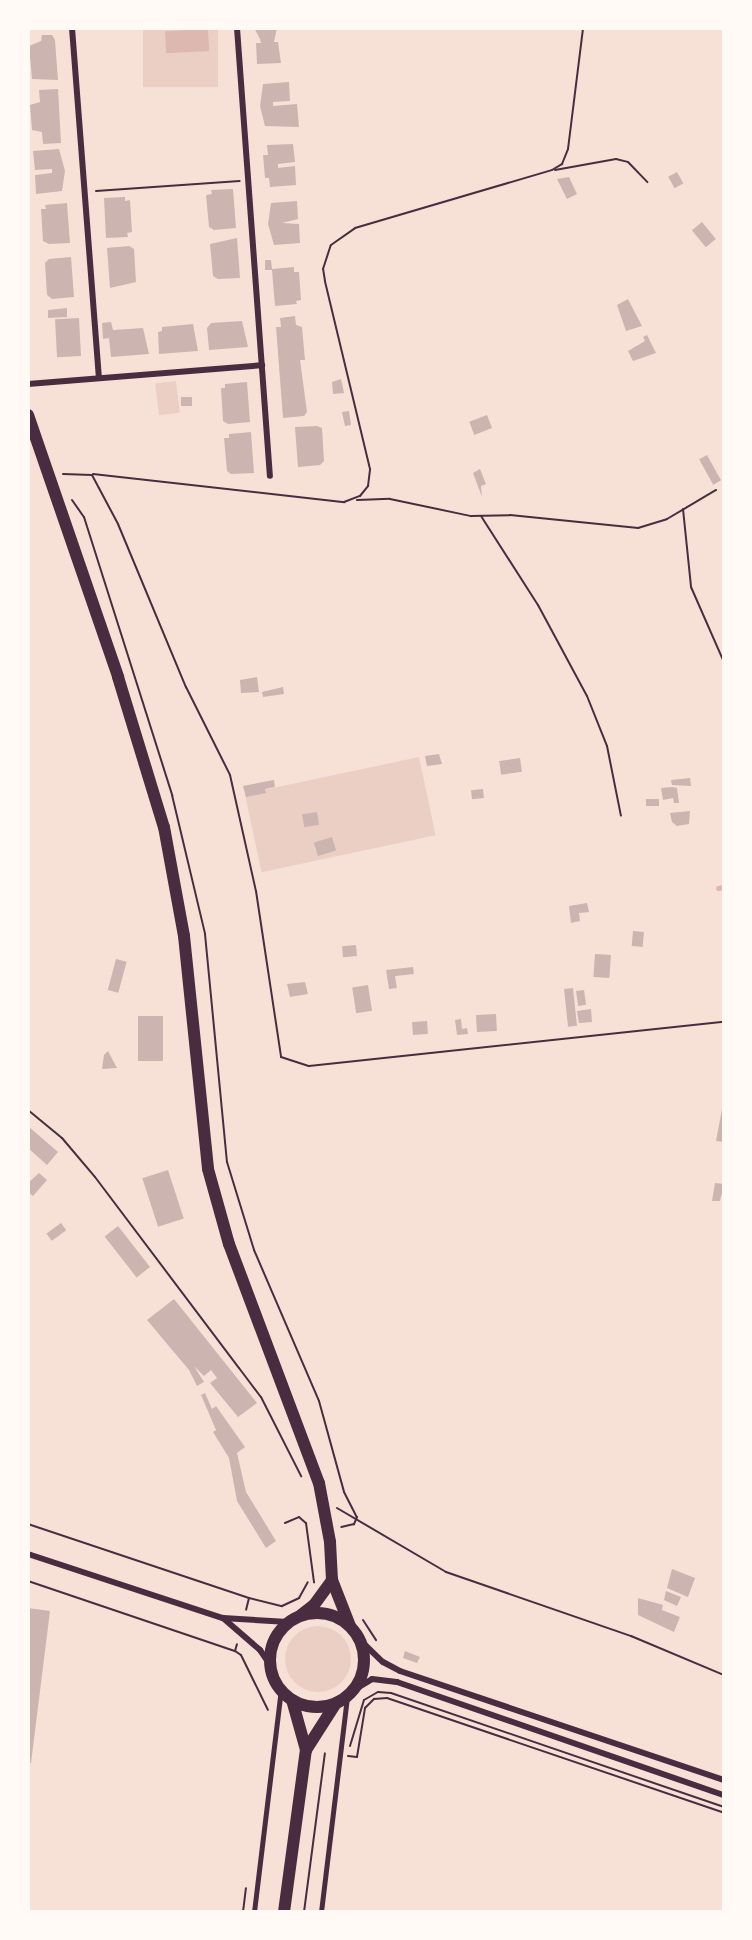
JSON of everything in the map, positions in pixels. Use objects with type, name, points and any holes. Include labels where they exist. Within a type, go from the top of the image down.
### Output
[{"type":"main road","points":[[28,415],[164,827],[184,936],[203,1145],[216,1206],[323,1496],[332,1580],[350,1626],[361,1641],[364,1667],[346,1697],[306,1750]]},
{"type":"main road","points":[[284,1911],[306,1750],[292,1700],[281,1689],[270,1665],[272,1649],[293,1619],[309,1608],[332,1580]]},
{"type":"main road","points":[[293,1619],[326,1613],[350,1626]]},
{"type":"main road","points":[[292,1700],[321,1707],[346,1697]]},
{"type":"street","points":[[72,28],[99,378]]},
{"type":"street","points":[[237,28],[270,476]]},
{"type":"street","points":[[28,384],[262,365]]},
{"type":"street","points":[[28,1554],[223,1618],[293,1619]]},
{"type":"street","points":[[223,1618],[260,1650],[270,1665]]},
{"type":"street","points":[[361,1641],[383,1662],[400,1671],[723,1780]]},
{"type":"street","points":[[346,1697],[372,1679],[397,1682],[723,1795]]},
{"type":"lane","points":[[254,1911],[281,1689]]},
{"type":"lane","points":[[321,1911],[344,1745],[346,1697]]},
{"type":"path","points":[[552,170],[562,164],[568,149],[583,28]]},
{"type":"path","points":[[354,500],[368,486],[370,469],[325,281],[323,268],[331,245],[354,228],[552,170],[616,159],[628,162],[647,182]]},
{"type":"path","points":[[84,192],[249,180]]},
{"type":"path","points":[[48,474],[106,475],[354,500],[390,499],[481,516],[510,515],[638,528],[651,526],[716,490]]},
{"type":"path","points":[[48,474],[92,475],[118,524],[175,663],[230,775],[256,891],[281,1057],[309,1066],[723,1022]]},
{"type":"path","points":[[64,491],[84,517],[142,693],[198,896],[211,986],[222,1129],[237,1202],[265,1279],[319,1401],[344,1492],[357,1517]]},
{"type":"path","points":[[683,509],[691,586],[723,662]]},
{"type":"path","points":[[481,516],[538,605],[587,696],[607,746],[621,816]]},
{"type":"path","points":[[28,1110],[62,1138],[95,1177],[261,1397],[304,1481]]},
{"type":"path","points":[[323,1496],[446,1572],[631,1636],[723,1674]]},
{"type":"path","points":[[340,1532],[346,1524],[354,1524],[357,1517]]},
{"type":"path","points":[[285,1523],[303,1518],[309,1531],[315,1580],[309,1608]]},
{"type":"path","points":[[249,1599],[282,1606],[299,1598],[308,1582]]},
{"type":"path","points":[[358,1615],[382,1649]]},
{"type":"path","points":[[235,1651],[242,1655],[269,1712]]},
{"type":"path","points":[[344,1745],[353,1744],[364,1700],[378,1692],[391,1693],[723,1807]]},
{"type":"path","points":[[357,1757],[365,1708],[374,1699],[387,1698],[723,1813]]},
{"type":"path","points":[[304,1911],[325,1753]]},
{"type":"path","points":[[243,1911],[248,1878]]},
{"type":"shaded area","points":[[143,29],[218,29],[218,87],[143,87]]},
{"type":"shaded area","points":[[208,29],[209,51],[166,53],[165,31]]},
{"type":"shaded area","points":[[176,381],[180,413],[159,415],[155,384]]},
{"type":"shaded area","points":[[419,757],[436,835],[262,872],[245,794]]},
{"type":"shaded area","points":[[318,1626],[331,1629],[341,1636],[348,1646],[351,1659],[348,1672],[341,1682],[331,1689],[318,1692],[305,1689],[295,1682],[288,1672],[285,1659],[288,1646],[295,1636],[305,1629]]},
{"type":"building","points":[[254,28],[277,28],[274,42],[278,42],[281,63],[257,64],[256,43],[261,43]]},
{"type":"building","points":[[42,35],[52,35],[55,40],[58,80],[32,79],[29,46],[41,41]]},
{"type":"building","points":[[289,82],[290,101],[273,102],[273,106],[297,104],[299,127],[265,126],[260,106],[263,84]]},
{"type":"building","points":[[58,89],[61,143],[43,144],[42,132],[32,130],[30,105],[40,102],[39,90]]},
{"type":"building","points":[[293,144],[295,162],[278,164],[278,168],[295,166],[296,185],[270,187],[269,178],[265,178],[263,155],[268,155],[267,145]]},
{"type":"building","points":[[59,149],[65,171],[62,191],[36,194],[35,175],[52,173],[52,169],[35,170],[33,151]]},
{"type":"building","points":[[677,172],[683,183],[675,188],[668,177]]},
{"type":"building","points":[[569,177],[577,194],[567,199],[557,179]]},
{"type":"building","points":[[233,189],[236,228],[214,230],[209,227],[206,195],[212,194],[211,190]]},
{"type":"building","points":[[125,197],[125,201],[130,200],[132,232],[127,233],[128,237],[106,238],[104,198]]},
{"type":"building","points":[[297,201],[298,219],[282,223],[299,224],[300,243],[274,245],[268,224],[271,203]]},
{"type":"building","points":[[67,203],[70,243],[49,244],[43,241],[41,209],[46,209],[45,205]]},
{"type":"building","points":[[702,222],[716,239],[706,247],[692,230]]},
{"type":"building","points":[[237,238],[240,278],[218,279],[213,276],[210,244]]},
{"type":"building","points":[[129,246],[134,249],[136,282],[110,288],[107,248]]},
{"type":"building","points":[[71,257],[74,297],[52,299],[47,295],[45,263],[49,259]]},
{"type":"building","points":[[265,260],[271,260],[272,269],[294,267],[294,272],[299,272],[301,300],[296,301],[297,304],[275,306],[272,270],[265,270]]},
{"type":"building","points":[[628,299],[642,326],[626,331],[617,305]]},
{"type":"building","points":[[67,308],[67,317],[48,318],[48,310]]},
{"type":"building","points":[[295,316],[296,325],[302,327],[305,360],[300,360],[307,412],[304,416],[283,418],[276,327],[281,327],[280,318]]},
{"type":"building","points":[[79,318],[81,356],[57,357],[55,319]]},
{"type":"building","points":[[242,321],[248,347],[209,350],[207,328],[211,323]]},
{"type":"building","points":[[111,322],[113,330],[143,328],[149,354],[111,357],[109,338],[103,339],[102,323]]},
{"type":"building","points":[[193,324],[198,351],[159,354],[158,332],[162,331],[162,327]]},
{"type":"building","points":[[647,335],[656,353],[633,361],[628,351],[645,341],[643,337]]},
{"type":"building","points":[[341,379],[344,393],[333,394],[332,382]]},
{"type":"building","points":[[247,382],[250,422],[228,424],[223,421],[221,388],[225,388],[225,384]]},
{"type":"building","points":[[181,397],[192,397],[192,406],[181,406]]},
{"type":"building","points":[[349,411],[351,425],[345,426],[342,412]]},
{"type":"building","points":[[487,415],[492,428],[474,435],[469,422]]},
{"type":"building","points":[[317,426],[322,428],[324,461],[320,465],[298,467],[295,427]]},
{"type":"building","points":[[251,432],[254,473],[231,474],[227,471],[224,438],[229,438],[229,434]]},
{"type":"building","points":[[707,455],[721,480],[713,485],[699,459]]},
{"type":"building","points":[[480,469],[486,484],[481,486],[482,497],[473,473]]},
{"type":"building","points":[[257,677],[259,692],[241,693],[240,680]]},
{"type":"building","points":[[283,687],[284,694],[263,697],[262,692]]},
{"type":"building","points":[[439,754],[442,764],[427,766],[425,756]]},
{"type":"building","points":[[520,758],[522,772],[501,775],[499,761]]},
{"type":"building","points":[[690,778],[691,786],[672,785],[671,780]]},
{"type":"building","points":[[274,780],[275,787],[265,789],[266,793],[246,797],[243,786]]},
{"type":"building","points":[[661,788],[677,788],[679,803],[674,803],[673,798],[663,800]]},
{"type":"building","points":[[483,789],[484,798],[472,799],[471,790]]},
{"type":"building","points":[[646,799],[659,799],[659,806],[646,806]]},
{"type":"building","points":[[690,811],[689,824],[677,826],[672,822],[670,813]]},
{"type":"building","points":[[317,812],[319,825],[304,827],[302,814]]},
{"type":"building","points":[[332,837],[336,850],[318,856],[314,843]]},
{"type":"building","points":[[587,903],[589,912],[579,913],[580,921],[571,923],[569,906]]},
{"type":"building","points":[[633,931],[644,932],[643,947],[632,946]]},
{"type":"building","points":[[356,945],[357,956],[343,957],[342,946]]},
{"type":"building","points":[[595,954],[611,955],[609,978],[593,977]]},
{"type":"building","points":[[116,959],[127,962],[118,993],[108,990]]},
{"type":"building","points":[[413,967],[414,974],[395,976],[397,988],[389,989],[386,970]]},
{"type":"building","points":[[305,982],[308,994],[290,997],[287,984]]},
{"type":"building","points":[[368,985],[372,1011],[356,1013],[352,988]]},
{"type":"building","points":[[573,988],[577,1026],[568,1027],[564,989]]},
{"type":"building","points":[[584,990],[586,1005],[578,1006],[576,991]]},
{"type":"building","points":[[591,1009],[592,1022],[579,1023],[577,1011]]},
{"type":"building","points":[[496,1014],[497,1031],[477,1032],[476,1015]]},
{"type":"building","points":[[138,1016],[163,1016],[163,1061],[138,1061]]},
{"type":"building","points":[[461,1019],[462,1029],[467,1028],[468,1034],[457,1035],[455,1020]]},
{"type":"building","points":[[427,1021],[428,1034],[413,1035],[412,1022]]},
{"type":"building","points":[[108,1051],[117,1068],[102,1069],[104,1055]]},
{"type":"building","points":[[722,1109],[724,1109],[724,1142],[716,1141]]},
{"type":"building","points":[[28,1126],[58,1152],[47,1165],[28,1148]]},
{"type":"building","points":[[168,1170],[184,1219],[158,1227],[142,1178]]},
{"type":"building","points":[[39,1173],[47,1180],[33,1196],[28,1192],[28,1183]]},
{"type":"building","points":[[715,1183],[724,1184],[720,1201],[712,1201]]},
{"type":"building","points":[[61,1223],[66,1230],[52,1241],[46,1234]]},
{"type":"building","points":[[118,1226],[150,1267],[137,1277],[105,1236]]},
{"type":"building","points":[[174,1299],[257,1403],[238,1417],[210,1383],[217,1378],[211,1370],[204,1376],[194,1366],[204,1382],[197,1386],[189,1370],[147,1320]]},
{"type":"building","points":[[205,1393],[212,1409],[216,1406],[245,1447],[237,1453],[246,1492],[276,1541],[266,1548],[237,1501],[229,1458],[213,1432],[216,1430],[201,1395]]},
{"type":"building","points":[[672,1569],[695,1578],[688,1597],[667,1588]]},
{"type":"building","points":[[666,1591],[681,1597],[677,1606],[664,1600]]},
{"type":"building","points":[[638,1598],[663,1605],[662,1610],[680,1617],[674,1632],[638,1615]]},
{"type":"building","points":[[28,1608],[50,1611],[31,1763],[28,1763]]},
{"type":"building","points":[[405,1651],[420,1657],[417,1663],[403,1658]]},
{"type":"waterway","points":[[718,888],[724,887]]}]
